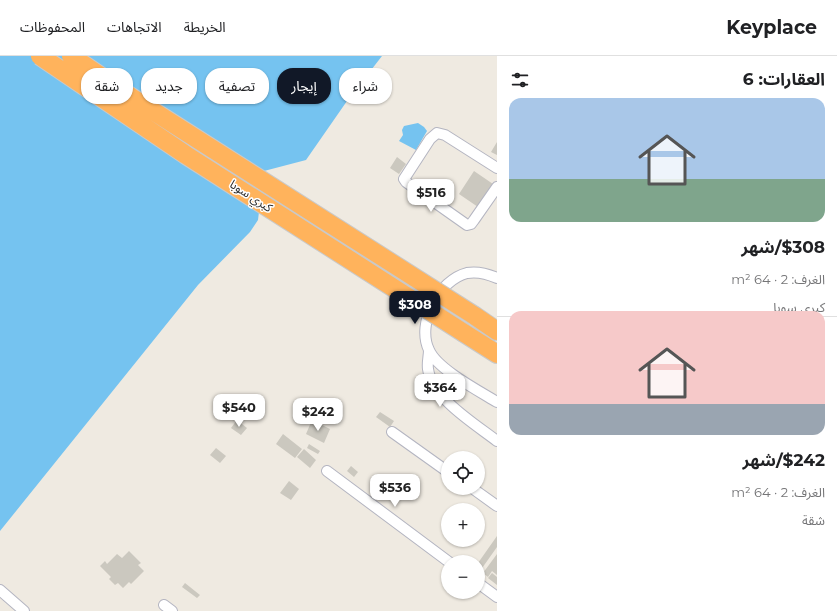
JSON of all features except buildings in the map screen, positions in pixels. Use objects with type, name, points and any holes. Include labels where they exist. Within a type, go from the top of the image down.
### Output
[{"type":"highway","name":"كبري سوبا","points":[[40,56],[186,155],[497,354]]},
{"type":"highway","name":"كبري سوبا","points":[[71,56],[131,97],[497,331]]},
{"type":"street","points":[[497,168],[445,135],[437,133],[430,140],[404,179],[406,182],[467,225],[471,224],[497,187]]},
{"type":"street","points":[[497,278],[488,274],[467,273],[447,284],[433,303],[425,331],[429,350],[428,369],[434,385],[458,410],[497,440]]},
{"type":"street","points":[[429,350],[444,368],[497,402]]},
{"type":"street","points":[[392,432],[441,467]]},
{"type":"street","points":[[327,472],[441,555]]},
{"type":"street","points":[[482,495],[497,506]]},
{"type":"street","points":[[485,588],[497,597]]},
{"type":"street","points":[[0,590],[24,611]]},
{"type":"water","points":[[0,56],[382,56],[373,68],[339,68],[339,104],[345,104],[306,160],[264,171],[258,220],[250,232],[198,285],[0,531]]},
{"type":"water","points":[[418,123],[427,131],[416,150],[399,141],[403,135],[402,130],[404,126]]}]
